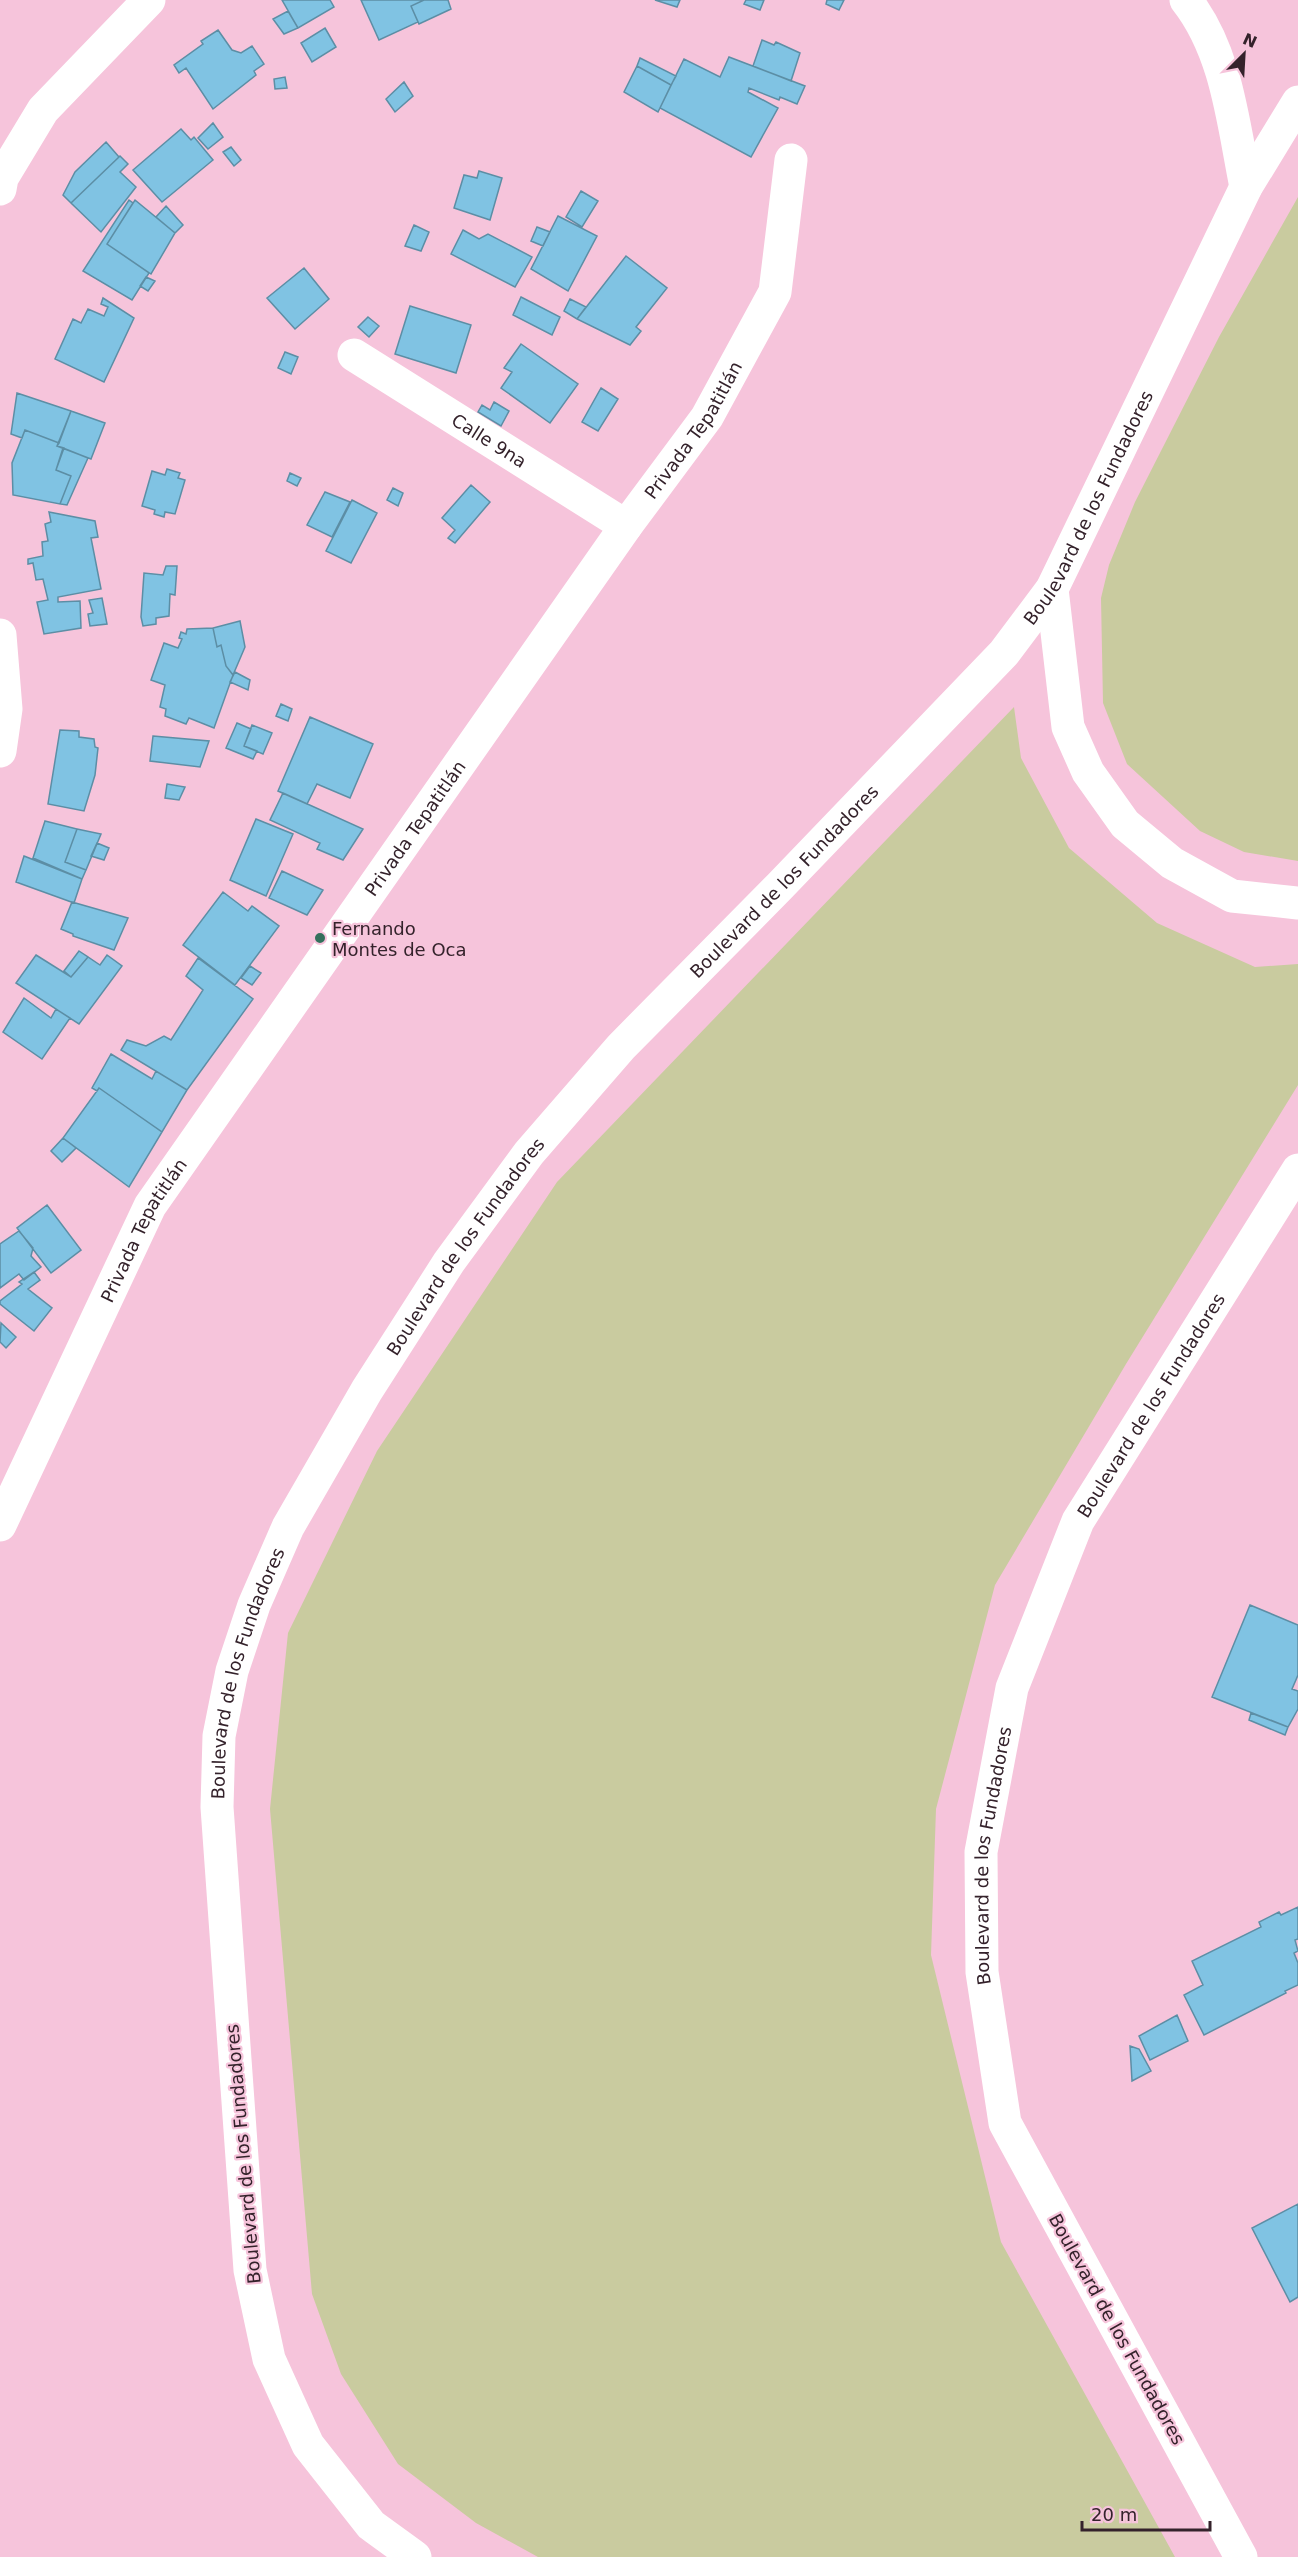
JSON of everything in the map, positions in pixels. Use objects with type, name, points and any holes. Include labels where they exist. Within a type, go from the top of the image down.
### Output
[{"type":"main road","points":[[0,189],[2,178],[43,110],[149,0]]},
{"type":"main road","points":[[1186,0],[1201,18],[1222,69],[1246,187]]},
{"type":"main road","name":"Boulevard de los Fundadores","points":[[415,2557],[371,2524],[308,2445],[269,2359],[252,2281],[217,1807],[219,1736],[232,1671],[254,1605],[288,1527],[350,1419],[449,1262],[529,1153],[621,1047],[1004,653],[1052,589],[1246,187],[1298,102]]},
{"type":"main road","name":"Privada Tepatitlán","points":[[0,1525],[150,1206],[626,526],[707,417],[775,292],[791,160]]},
{"type":"main road","name":"Calle 9na","points":[[354,356],[626,526]]},
{"type":"main road","points":[[1052,589],[1068,727],[1088,772],[1125,824],[1172,863],[1232,896],[1298,903]]},
{"type":"main road","points":[[0,635],[6,709],[0,751]]},
{"type":"main road","name":"Boulevard de los Fundadores","points":[[1241,2557],[1005,2123],[982,1972],[981,1852],[1012,1688],[1078,1521],[1298,1170]]},
{"type":"green space","points":[[1298,197],[1298,861],[1244,852],[1200,831],[1127,764],[1103,703],[1101,598],[1109,565],[1135,502],[1219,337]]},
{"type":"green space","points":[[1014,707],[1021,758],[1069,848],[1157,923],[1255,967],[1298,964],[1298,1085],[1126,1364],[995,1585],[936,1809],[931,1955],[1001,2242],[1175,2557],[538,2557],[476,2523],[398,2464],[341,2374],[312,2294],[270,1809],[288,1633],[377,1451],[557,1182]]},
{"type":"building","points":[[282,0],[330,0],[334,7],[298,28]]},
{"type":"building","points":[[361,0],[424,0],[411,6],[418,22],[379,40]]},
{"type":"building","points":[[424,0],[448,0],[451,9],[419,24],[411,6]]},
{"type":"building","points":[[655,0],[680,0],[677,7]]},
{"type":"building","points":[[746,0],[764,0],[760,10],[744,4]]},
{"type":"building","points":[[827,0],[844,0],[839,10],[826,4]]},
{"type":"building","points":[[288,11],[298,28],[284,34],[273,19]]},
{"type":"building","points":[[325,28],[336,47],[312,62],[301,43]]},
{"type":"building","points":[[218,30],[232,50],[241,53],[252,46],[264,64],[254,71],[256,75],[213,109],[186,68],[179,73],[174,65],[203,44],[201,41]]},
{"type":"building","points":[[762,40],[774,45],[776,42],[800,53],[791,81],[753,66]]},
{"type":"building","points":[[729,57],[805,86],[797,104],[780,97],[779,100],[749,88],[748,92],[778,108],[751,157],[660,108],[684,59],[720,77]]},
{"type":"building","points":[[640,58],[676,76],[671,85],[637,66]]},
{"type":"building","points":[[637,66],[671,85],[658,112],[624,92]]},
{"type":"building","points":[[285,77],[287,88],[275,89],[274,79]]},
{"type":"building","points":[[404,82],[413,96],[395,112],[386,99]]},
{"type":"building","points":[[213,123],[223,137],[208,149],[198,138]]},
{"type":"building","points":[[181,129],[191,140],[194,137],[213,160],[162,202],[133,170]]},
{"type":"building","points":[[106,142],[119,157],[71,203],[63,195],[75,172]]},
{"type":"building","points":[[231,147],[241,160],[234,166],[223,152]]},
{"type":"building","points":[[120,156],[128,164],[120,172],[136,187],[101,232],[71,203]]},
{"type":"building","points":[[479,171],[502,178],[490,220],[454,208],[464,175],[477,178]]},
{"type":"building","points":[[581,191],[598,201],[582,227],[566,217]]},
{"type":"building","points":[[129,200],[133,203],[107,244],[149,273],[132,300],[83,271]]},
{"type":"building","points":[[135,200],[175,233],[151,274],[107,244]]},
{"type":"building","points":[[166,206],[183,225],[175,233],[156,217]]},
{"type":"building","points":[[558,216],[597,236],[568,291],[531,269]]},
{"type":"building","points":[[414,225],[429,232],[421,251],[405,246]]},
{"type":"building","points":[[537,227],[550,232],[543,246],[531,241]]},
{"type":"building","points":[[463,230],[479,239],[488,234],[532,257],[515,287],[451,254]]},
{"type":"building","points":[[626,256],[667,288],[636,327],[641,331],[630,345],[577,319]]},
{"type":"building","points":[[304,268],[329,299],[295,329],[267,298]]},
{"type":"building","points":[[146,277],[155,281],[148,291],[140,286]]},
{"type":"building","points":[[521,297],[560,317],[552,335],[513,315]]},
{"type":"building","points":[[103,298],[134,318],[104,382],[55,359],[73,319],[81,323],[88,309],[104,316],[108,307],[101,304]]},
{"type":"building","points":[[570,299],[586,307],[577,319],[564,311]]},
{"type":"building","points":[[410,306],[471,325],[456,373],[395,354]]},
{"type":"building","points":[[368,317],[379,326],[369,337],[358,327]]},
{"type":"building","points":[[521,344],[578,384],[550,423],[501,388],[512,372],[504,368]]},
{"type":"building","points":[[285,352],[298,357],[291,374],[278,368]]},
{"type":"building","points":[[601,388],[618,399],[598,431],[582,422]]},
{"type":"building","points":[[17,393],[71,411],[59,443],[25,430],[22,438],[11,434]]},
{"type":"building","points":[[494,402],[509,411],[501,426],[478,412],[482,405],[490,410]]},
{"type":"building","points":[[71,411],[105,423],[91,459],[57,446]]},
{"type":"building","points":[[25,430],[59,443],[57,446],[64,448],[56,470],[71,476],[60,504],[13,495],[12,463]]},
{"type":"building","points":[[63,448],[88,458],[67,505],[60,504],[71,476],[56,470]]},
{"type":"building","points":[[167,469],[180,473],[178,478],[185,480],[175,514],[165,512],[164,517],[154,514],[155,510],[142,506],[152,471],[165,475]]},
{"type":"building","points":[[290,473],[301,478],[297,486],[287,481]]},
{"type":"building","points":[[471,485],[490,502],[455,543],[448,538],[455,530],[442,518]]},
{"type":"building","points":[[393,488],[403,493],[398,506],[387,500]]},
{"type":"building","points":[[325,492],[350,502],[332,537],[307,525]]},
{"type":"building","points":[[352,500],[377,513],[351,563],[326,551]]},
{"type":"building","points":[[49,512],[95,521],[98,537],[91,538],[101,589],[58,597],[58,602],[80,601],[81,628],[44,634],[37,602],[48,600],[43,579],[36,580],[33,563],[28,564],[28,559],[43,556],[42,542],[48,541],[45,524],[51,522]]},
{"type":"building","points":[[166,566],[177,566],[175,595],[170,594],[169,616],[156,618],[156,624],[143,626],[141,617],[144,573],[163,575]]},
{"type":"building","points":[[102,598],[107,624],[90,626],[88,614],[93,613],[89,600]]},
{"type":"building","points":[[240,621],[245,647],[233,675],[226,666],[221,645],[217,647],[213,628]]},
{"type":"building","points":[[213,628],[217,647],[221,645],[226,666],[233,675],[214,728],[189,718],[186,724],[165,716],[166,709],[160,707],[165,685],[151,680],[164,643],[178,648],[182,639],[179,638],[181,632],[186,634],[187,629]]},
{"type":"building","points":[[235,672],[250,680],[248,690],[230,682]]},
{"type":"building","points":[[281,704],[292,709],[288,721],[276,716]]},
{"type":"building","points":[[310,717],[373,744],[350,798],[317,784],[307,804],[278,791]]},
{"type":"building","points":[[237,723],[251,729],[244,746],[257,751],[253,759],[226,748]]},
{"type":"building","points":[[252,725],[272,733],[263,754],[244,746]]},
{"type":"building","points":[[60,730],[79,731],[79,737],[94,739],[95,747],[98,748],[95,775],[84,811],[48,804]]},
{"type":"building","points":[[153,736],[209,741],[200,767],[150,761]]},
{"type":"building","points":[[167,784],[185,787],[179,800],[165,798]]},
{"type":"building","points":[[283,793],[363,829],[343,860],[317,849],[320,843],[270,820]]},
{"type":"building","points":[[256,819],[293,834],[266,896],[230,880]]},
{"type":"building","points":[[45,821],[77,829],[65,862],[86,870],[82,879],[33,858]]},
{"type":"building","points":[[77,829],[101,834],[86,870],[65,862]]},
{"type":"building","points":[[97,843],[109,848],[104,860],[91,856]]},
{"type":"building","points":[[24,856],[82,879],[74,903],[16,882]]},
{"type":"building","points":[[282,871],[323,890],[307,915],[269,898]]},
{"type":"building","points":[[223,892],[248,911],[252,906],[279,926],[235,985],[183,945]]},
{"type":"building","points":[[72,902],[128,918],[114,950],[73,936],[61,929]]},
{"type":"building","points":[[79,951],[88,957],[71,977],[64,971]]},
{"type":"building","points":[[36,955],[71,977],[88,957],[100,965],[107,955],[122,966],[79,1024],[16,983]]},
{"type":"building","points":[[198,958],[253,999],[187,1090],[121,1050],[127,1040],[146,1046],[164,1036],[171,1040],[203,990],[186,976]]},
{"type":"building","points":[[250,966],[261,973],[252,985],[241,978]]},
{"type":"building","points":[[24,998],[51,1018],[56,1009],[70,1018],[42,1059],[3,1032]]},
{"type":"building","points":[[111,1054],[152,1079],[156,1071],[187,1090],[162,1132],[99,1088],[97,1091],[92,1088]]},
{"type":"building","points":[[99,1088],[162,1132],[129,1187],[63,1138]]},
{"type":"building","points":[[63,1138],[76,1148],[62,1162],[51,1151]]},
{"type":"building","points":[[47,1205],[81,1250],[51,1273],[17,1228]]},
{"type":"building","points":[[19,1231],[33,1248],[31,1256],[41,1267],[24,1280],[19,1274],[0,1288],[0,1244]]},
{"type":"building","points":[[34,1272],[40,1280],[28,1289],[52,1308],[34,1331],[0,1304],[0,1301],[22,1284],[19,1282]]},
{"type":"building","points":[[1,1323],[16,1337],[6,1348],[0,1342]]},
{"type":"building","points":[[1250,1605],[1298,1625],[1298,1675],[1292,1689],[1298,1691],[1298,1709],[1288,1727],[1212,1697]]},
{"type":"building","points":[[1251,1713],[1288,1727],[1285,1735],[1249,1720]]},
{"type":"building","points":[[1298,1907],[1298,1939],[1295,1940],[1298,1951],[1294,1953],[1298,1963],[1298,1985],[1204,2035],[1184,1995],[1203,1985],[1192,1961],[1261,1927],[1259,1922],[1279,1912],[1281,1915]]},
{"type":"building","points":[[1177,2015],[1188,2041],[1150,2060],[1139,2036]]},
{"type":"building","points":[[1130,2046],[1139,2049],[1151,2071],[1132,2081]]},
{"type":"building","points":[[1298,2204],[1298,2297],[1290,2302],[1252,2228]]},
{"type":"place","name":"Fernando Montes de Oca","points":[[320,938]]}]
